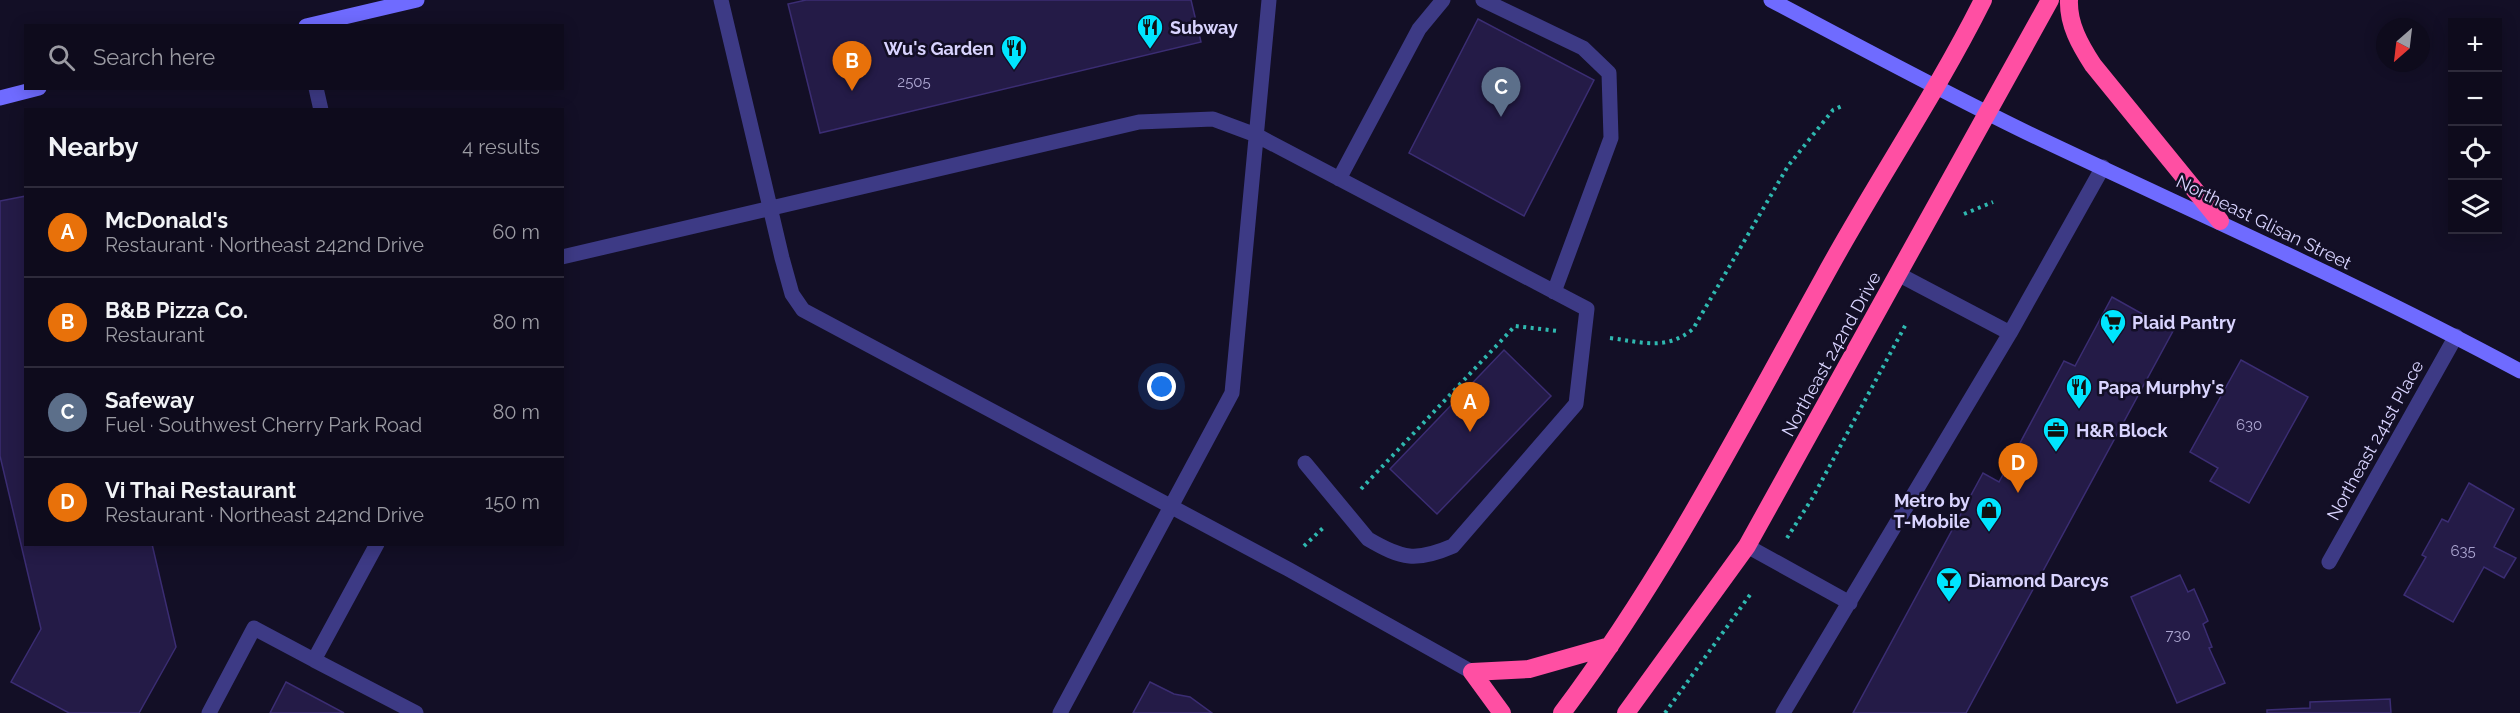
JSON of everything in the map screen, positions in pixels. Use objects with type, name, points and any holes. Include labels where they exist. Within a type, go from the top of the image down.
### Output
[{"type":"highway","points":[[1562,713],[1610,646],[1689,525],[1824,276],[1983,0]]},
{"type":"highway","name":"Northeast 242nd Drive","points":[[1626,713],[1748,546],[2050,0]]},
{"type":"highway","points":[[2069,0],[2068,10],[2078,41],[2092,65],[2220,221]]},
{"type":"highway","points":[[1472,672],[1529,669],[1610,646]]},
{"type":"highway","points":[[1472,672],[1502,713]]},
{"type":"main road","points":[[315,24],[417,0]]},
{"type":"main road","name":"Northeast Glisan Street","points":[[1771,0],[1988,112],[2220,221],[2456,336],[2520,371]]},
{"type":"main road","points":[[0,98],[31,90]]},
{"type":"street","points":[[721,0],[769,207],[792,294],[803,310],[1171,506],[1472,672]]},
{"type":"street","points":[[1060,713],[1232,393],[1269,0]]},
{"type":"street","points":[[1339,179],[1419,29],[1443,0]]},
{"type":"street","points":[[1483,0],[1583,48],[1609,73],[1611,138],[1554,291]]},
{"type":"street","points":[[316,90],[321,108]]},
{"type":"street","points":[[564,257],[1139,122],[1213,119],[1256,135],[1587,309],[1586,335],[1576,404],[1453,546],[1432,555],[1414,558],[1395,554],[1368,539],[1305,463]]},
{"type":"street","points":[[1783,713],[2010,333],[2103,167]]},
{"type":"street","points":[[1898,274],[2010,333]]},
{"type":"street","name":"Northeast 241st Place","points":[[2329,562],[2456,336]]},
{"type":"street","points":[[314,660],[376,546]]},
{"type":"street","points":[[1748,546],[1850,603]]},
{"type":"street","points":[[209,713],[254,628],[416,713]]},
{"type":"building","points":[[806,0],[1191,0],[1201,42],[820,133],[788,4]]},
{"type":"building","points":[[1478,19],[1594,80],[1524,216],[1409,153]]},
{"type":"building","points":[[24,196],[24,546],[152,546],[176,647],[139,713],[69,713],[11,682],[41,629],[0,456],[0,201]]},
{"type":"building","points":[[2112,297],[2173,331],[1966,713],[1853,713],[1983,473],[1999,482],[2064,361],[2075,366]]},
{"type":"building","points":[[1504,350],[1551,396],[1437,514],[1390,469]]},
{"type":"building","points":[[2241,360],[2308,397],[2249,503],[2210,481],[2218,468],[2190,452]]},
{"type":"building","points":[[2469,483],[2514,509],[2494,547],[2516,558],[2504,578],[2484,567],[2453,622],[2404,595],[2426,557],[2422,555],[2442,519],[2448,522]]},
{"type":"building","points":[[2180,575],[2188,592],[2194,589],[2208,621],[2203,624],[2212,647],[2209,648],[2225,683],[2177,703],[2131,597]]},
{"type":"building","points":[[286,682],[344,713],[270,713]]},
{"type":"building","points":[[1150,682],[1174,694],[1190,697],[1212,713],[1133,713]]},
{"type":"building","points":[[2390,699],[2391,713],[2267,713],[2267,710],[2310,708],[2310,702]]},
{"type":"place","name":"Subway","points":[[1150,50]]},
{"type":"place","name":"Wu's Garden","points":[[1014,71]]},
{"type":"place","name":"B&B Pizza Co.","points":[[852,91]]},
{"type":"place","name":"Safeway","points":[[1501,117]]},
{"type":"place","name":"Plaid Pantry","points":[[2113,345]]},
{"type":"place","name":"Papa Murphy's","points":[[2079,410]]},
{"type":"place","name":"McDonald's","points":[[1470,432]]},
{"type":"place","name":"H&R Block","points":[[2056,453]]},
{"type":"place","name":"Vi Thai Restaurant","points":[[2018,493]]},
{"type":"place","name":"Metro by T-Mobile","points":[[1989,533]]},
{"type":"place","name":"Diamond Darcys","points":[[1949,603]]}]
